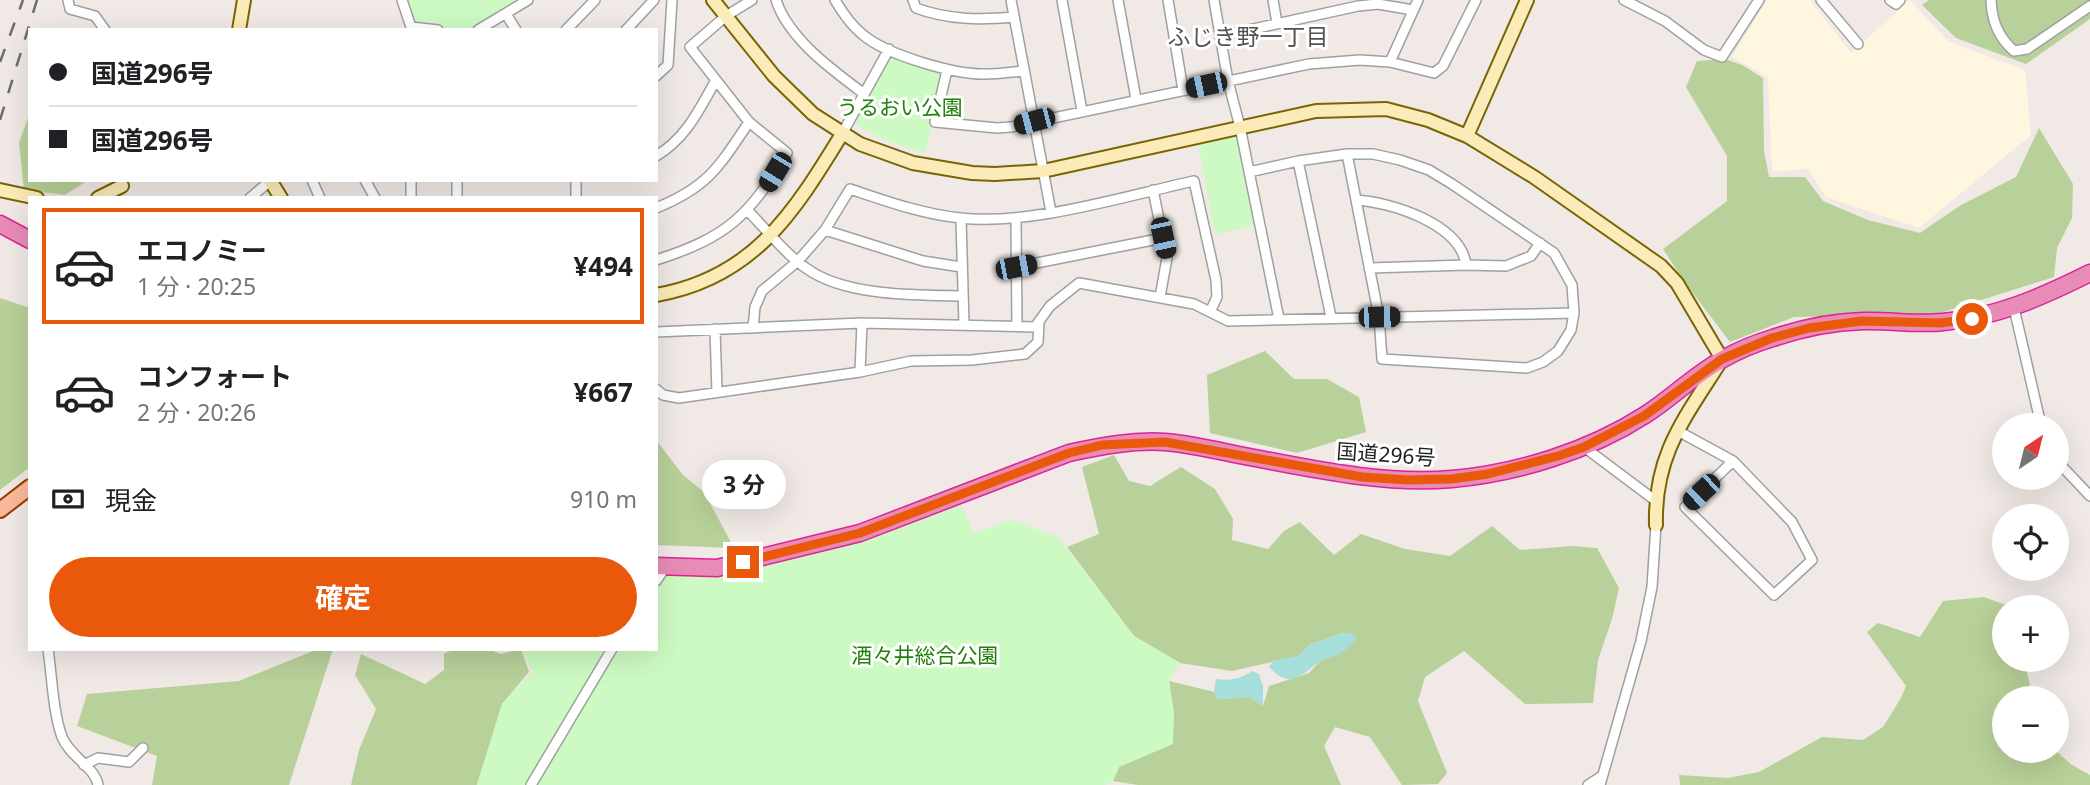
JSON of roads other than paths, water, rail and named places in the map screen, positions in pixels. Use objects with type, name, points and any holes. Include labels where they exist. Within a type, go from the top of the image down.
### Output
[{"type":"highway","points":[[0,224],[28,239]]},
{"type":"highway","name":"国道296号","points":[[659,572],[717,568],[860,533],[1069,453],[1102,445],[1165,442],[1362,477],[1451,479],[1488,474],[1584,447],[1644,416],[1722,359],[1772,338],[1809,328],[1862,321],[1940,323],[1972,319],[2014,308],[2090,273]]},
{"type":"main road","points":[[0,510],[28,488]]},
{"type":"street","points":[[68,0],[70,9],[95,16],[104,28]]},
{"type":"street","points":[[239,28],[244,0]]},
{"type":"street","points":[[402,0],[411,28]]},
{"type":"street","points":[[482,28],[528,0]]},
{"type":"street","points":[[568,28],[595,0]]},
{"type":"street","points":[[658,74],[668,65],[672,0]]},
{"type":"street","points":[[713,0],[787,90],[813,114],[842,134],[877,151],[935,168],[995,174],[1044,171],[1316,111],[1387,109],[1429,120],[1467,136],[1534,177],[1661,266],[1677,283],[1722,359],[1678,431],[1661,467],[1656,501],[1653,587],[1641,640],[1601,781],[1588,785]]},
{"type":"street","points":[[658,259],[730,227],[763,192],[787,153],[749,122],[690,47],[726,16],[752,0]]},
{"type":"street","points":[[776,0],[779,9],[798,36],[828,68],[863,93]]},
{"type":"street","points":[[835,0],[863,35],[889,49],[947,70],[984,74],[1024,71]]},
{"type":"street","points":[[913,0],[916,8],[937,16],[984,20],[1014,17]]},
{"type":"street","points":[[1011,0],[1051,212]]},
{"type":"street","points":[[1062,0],[1083,111]]},
{"type":"street","points":[[1118,0],[1136,99]]},
{"type":"street","points":[[1168,0],[1183,90]]},
{"type":"street","points":[[1214,0],[1228,81],[1279,319]]},
{"type":"street","points":[[1273,0],[1278,23]]},
{"type":"street","points":[[1390,62],[1418,0]]},
{"type":"street","points":[[947,70],[935,122],[997,128],[1308,64],[1360,60],[1390,62],[1434,73],[1443,66],[1476,0]]},
{"type":"street","points":[[1467,136],[1527,0]]},
{"type":"street","points":[[1624,0],[1665,21],[1704,50],[1722,57],[1759,0]]},
{"type":"street","points":[[1821,0],[1858,44]]},
{"type":"street","points":[[1890,0],[1896,4],[1899,0]]},
{"type":"street","points":[[1991,0],[2002,40],[2014,51],[2027,49],[2090,6]]},
{"type":"street","points":[[628,28],[652,1]]},
{"type":"street","points":[[1221,36],[1378,4],[1413,10]]},
{"type":"street","points":[[506,14],[515,28]]},
{"type":"street","points":[[658,294],[708,282],[749,254],[772,234],[801,202],[889,49]]},
{"type":"street","points":[[658,152],[687,129],[716,80]]},
{"type":"street","points":[[658,207],[674,201],[703,183],[719,168],[749,122]]},
{"type":"street","points":[[1249,172],[1347,154],[1373,154],[1429,170],[1554,253],[1572,285],[1574,313],[1571,330],[1558,351],[1544,362],[1527,368],[1382,359],[1379,317],[1347,154]]},
{"type":"street","points":[[1298,161],[1331,317]]},
{"type":"street","points":[[753,328],[755,307],[762,291],[798,261],[825,230],[850,189],[908,208],[961,219],[1016,218],[1194,181],[1216,279],[1217,297],[1210,312]]},
{"type":"street","points":[[252,196],[269,182]]},
{"type":"street","points":[[102,196],[125,183]]},
{"type":"street","points":[[0,190],[28,196]]},
{"type":"street","points":[[1153,190],[1167,258],[1160,298]]},
{"type":"street","points":[[1356,200],[1377,201],[1426,220],[1458,244],[1465,255],[1466,265]]},
{"type":"street","points":[[747,210],[798,261],[819,276],[854,288],[963,296]]},
{"type":"street","points":[[1016,218],[1017,326]]},
{"type":"street","points":[[961,219],[964,325]]},
{"type":"street","points":[[825,230],[923,261],[961,267]]},
{"type":"street","points":[[1016,267],[1163,238]]},
{"type":"street","points":[[1369,268],[1506,266],[1531,256],[1540,243]]},
{"type":"street","points":[[658,332],[862,323],[1034,327],[1050,306],[1079,283],[1194,304],[1228,321],[1574,313]]},
{"type":"street","points":[[2014,308],[2038,413]]},
{"type":"street","points":[[658,391],[679,398],[860,372],[911,361],[972,360],[1025,354],[1038,342],[1040,320]]},
{"type":"street","points":[[860,372],[862,323]]},
{"type":"street","points":[[715,329],[717,392]]},
{"type":"street","points":[[1678,431],[1734,461],[1792,522],[1812,560],[1774,595],[1685,507],[1734,461]]},
{"type":"street","points":[[1584,447],[1656,501]]},
{"type":"street","points":[[2069,474],[2090,496]]},
{"type":"street","points":[[48,651],[62,736],[70,752],[96,776],[99,785]]},
{"type":"street","points":[[531,785],[611,651]]},
{"type":"street","points":[[84,765],[98,758],[129,762],[143,748]]},
{"type":"water","points":[[1342,633],[1354,635],[1357,639],[1341,653],[1321,661],[1300,676],[1283,678],[1269,667],[1273,661],[1298,656],[1311,644]]},
{"type":"water","points":[[1252,671],[1259,674],[1263,686],[1263,706],[1250,697],[1218,699],[1214,692],[1216,679],[1235,679]]},
{"type":"railway","points":[[0,62],[23,0]]},
{"type":"railway","points":[[28,28],[37,0]]},
{"type":"railway","points":[[0,120],[28,29]]},
{"type":"district","name":"ふじき野一丁目","points":[[1248,36]]},
{"type":"park label","name":"うるおい公園","points":[[900,107]]},
{"type":"park label","name":"酒々井総合公園","points":[[925,655]]}]
